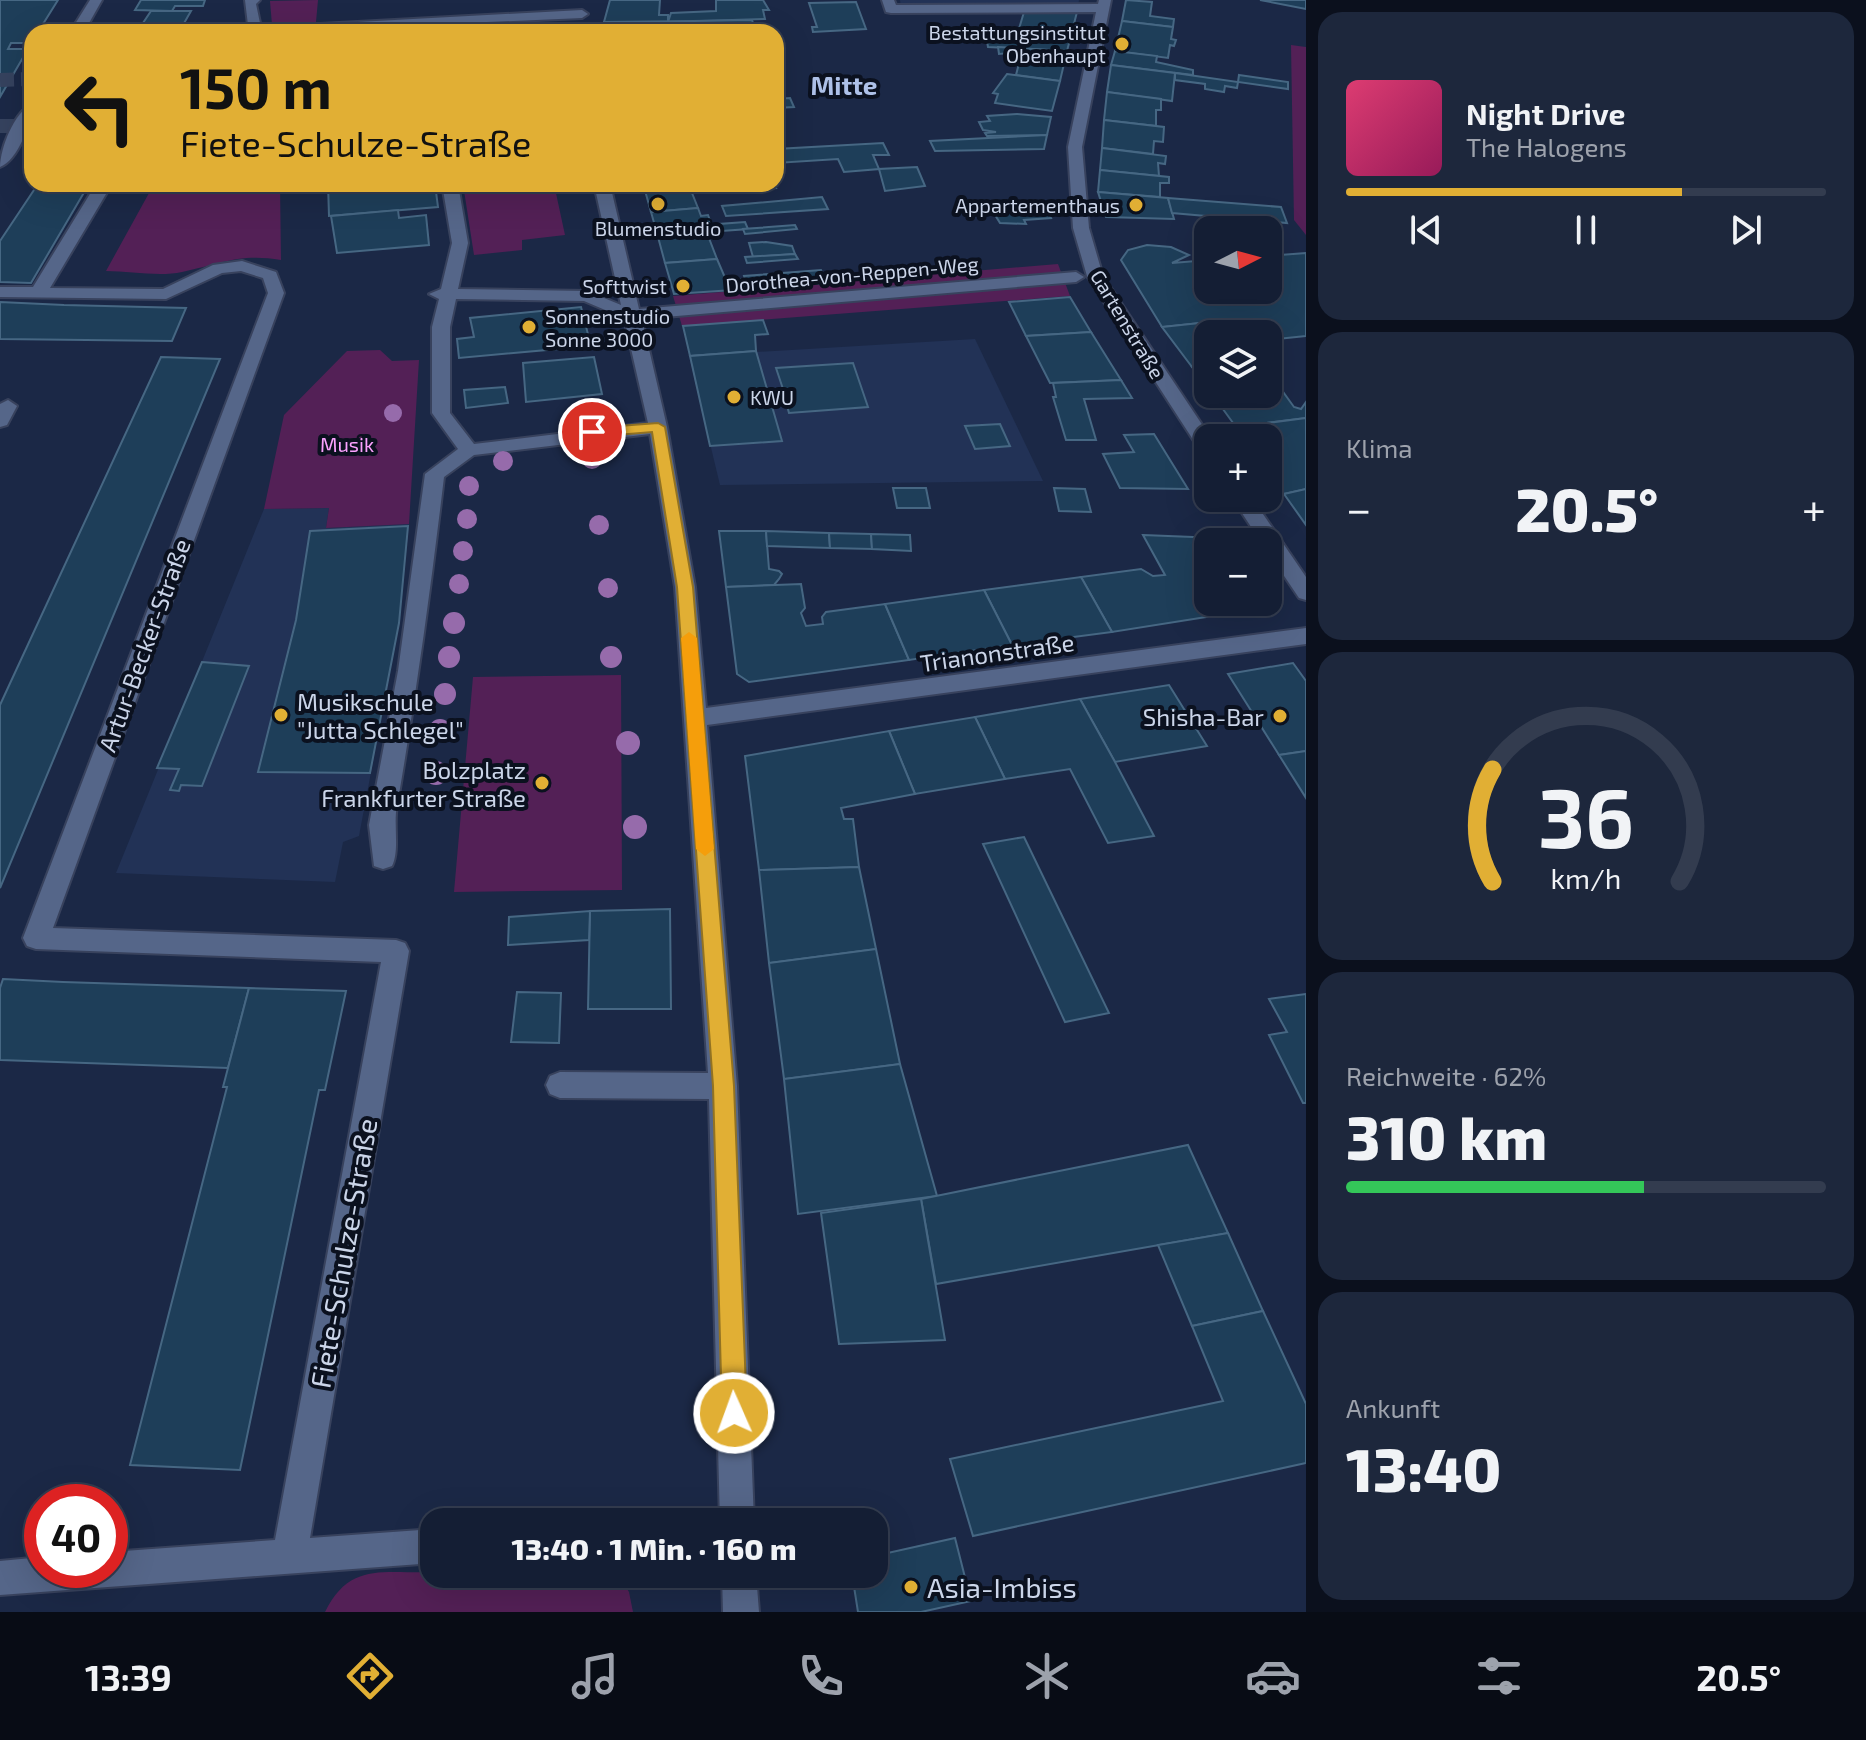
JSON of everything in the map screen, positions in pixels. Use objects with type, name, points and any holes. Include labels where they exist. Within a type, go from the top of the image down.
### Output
[{"type":"street","points":[[82,24],[96,0]]},
{"type":"street","points":[[254,0],[249,3],[254,24]]},
{"type":"street","points":[[888,0],[891,9],[1104,4]]},
{"type":"street","name":"Gartenstraße","points":[[1104,4],[1075,147],[1081,228],[1095,276],[1194,427]]},
{"type":"street","points":[[391,24],[584,7]]},
{"type":"street","points":[[0,163],[24,122]]},
{"type":"street","points":[[38,293],[99,192]]},
{"type":"street","points":[[451,192],[460,243],[444,294],[441,413],[469,450]]},
{"type":"street","points":[[604,192],[658,427],[685,587],[723,1086],[737,1508]]},
{"type":"street","name":"Artur-Becker-Straße","points":[[0,292],[166,294],[219,268],[242,266],[270,275],[276,293],[36,938],[396,951]]},
{"type":"street","name":"Dorothea-von-Reppen-Weg","points":[[631,315],[1076,277]]},
{"type":"street","points":[[444,294],[587,296],[631,315]]},
{"type":"street","points":[[383,859],[381,825],[409,671],[435,474],[469,450],[658,427]]},
{"type":"street","points":[[1251,512],[1306,593]]},
{"type":"street","name":"Trianonstraße","points":[[695,717],[731,715],[1306,636]]},
{"type":"street","name":"Fiete-Schulze-Straße","points":[[290,1555],[396,951]]},
{"type":"street","points":[[560,1085],[723,1086]]},
{"type":"street","points":[[0,1578],[420,1547]]},
{"type":"street","points":[[740,1588],[741,1612]]},
{"type":"shaded area","points":[[900,0],[1079,0],[1078,6],[901,7]]},
{"type":"shaded area","points":[[975,339],[1043,481],[720,485],[689,356]]},
{"type":"shaded area","name":"Musikschule \"Jutta Schlegel\"","points":[[329,508],[326,528],[409,524],[399,623],[359,836],[343,842],[335,882],[116,873],[264,509]]},
{"type":"green space","points":[[318,0],[316,22],[272,24],[270,1]]},
{"type":"green space","points":[[542,22],[542,24],[501,24]]},
{"type":"green space","points":[[1291,45],[1306,47],[1306,235],[1294,220]]},
{"type":"green space","points":[[150,192],[280,192],[281,260],[230,260],[173,273],[106,271]]},
{"type":"green space","points":[[464,192],[556,192],[565,235],[522,240],[522,250],[474,255]]},
{"type":"green space","points":[[1058,264],[1070,296],[682,326],[673,296]]},
{"type":"green space","name":"Musik","points":[[380,350],[392,361],[419,360],[409,524],[326,528],[329,508],[264,509],[284,415],[347,351]]},
{"type":"green space","name":"Bolzplatz Frankfurter Straße","points":[[621,675],[622,890],[454,892],[473,677]]},
{"type":"green space","points":[[384,1572],[420,1572],[420,1588],[627,1588],[633,1612],[325,1612],[335,1596],[357,1577]]},
{"type":"building","points":[[0,0],[58,0],[43,24],[24,24],[24,43],[11,43],[8,49],[24,49],[24,56],[0,97]]},
{"type":"building","points":[[141,0],[205,0],[203,6],[175,6],[172,11],[135,10]]},
{"type":"building","points":[[610,0],[660,0],[659,15],[668,15],[668,22],[604,22]]},
{"type":"building","points":[[716,0],[763,0],[769,10],[763,10],[765,19],[668,22],[671,13],[716,11]]},
{"type":"building","points":[[1126,0],[1152,2],[1150,16],[1174,19],[1173,27],[1122,21]]},
{"type":"building","points":[[1260,0],[1306,0],[1306,9]]},
{"type":"building","points":[[856,2],[866,29],[813,32],[812,27],[817,27],[809,3]]},
{"type":"building","points":[[151,11],[191,11],[184,24],[142,24]]},
{"type":"building","points":[[1024,12],[1077,12],[1067,51],[988,47],[987,41],[1015,42]]},
{"type":"building","points":[[752,20],[753,24],[695,24],[694,21]]},
{"type":"building","points":[[694,21],[695,24],[604,24]]},
{"type":"building","points":[[1122,21],[1173,27],[1171,39],[1176,40],[1174,46],[1170,45],[1168,58],[1115,51]]},
{"type":"building","points":[[998,47],[1067,51],[1060,81],[1016,75],[1022,52],[999,54]]},
{"type":"building","points":[[1115,51],[1157,56],[1156,62],[1193,70],[1193,75],[1111,65]]},
{"type":"building","points":[[1111,65],[1175,73],[1172,101],[1107,92]]},
{"type":"building","points":[[1175,73],[1238,82],[1237,88],[1225,86],[1224,92],[1205,89],[1205,84],[1175,80]]},
{"type":"building","points":[[1007,74],[1060,81],[1052,111],[995,103],[998,94],[993,93]]},
{"type":"building","points":[[1239,75],[1288,82],[1288,89],[1238,82]]},
{"type":"building","points":[[1107,92],[1161,99],[1161,110],[1156,110],[1156,126],[1104,120]]},
{"type":"building","points":[[784,98],[790,98],[794,107],[784,108]]},
{"type":"building","points":[[1017,114],[1051,117],[1047,135],[987,136],[985,133],[996,132],[983,130],[979,122],[990,121],[987,116]]},
{"type":"building","points":[[1104,120],[1164,127],[1163,142],[1154,141],[1153,154],[1102,148]]},
{"type":"building","points":[[1047,135],[1044,149],[935,151],[930,141]]},
{"type":"building","points":[[883,143],[889,155],[873,155],[879,169],[844,172],[838,159],[784,162],[784,149]]},
{"type":"building","points":[[1102,148],[1166,156],[1165,164],[1158,163],[1159,176],[1100,170]]},
{"type":"building","points":[[917,167],[925,186],[885,191],[879,169]]},
{"type":"building","points":[[1100,170],[1169,177],[1169,183],[1160,183],[1160,197],[1098,192]]},
{"type":"building","points":[[33,192],[84,192],[31,283],[0,282],[0,241]]},
{"type":"building","points":[[328,192],[436,192],[438,207],[329,216]]},
{"type":"building","points":[[645,192],[709,192],[692,193],[698,208],[651,212]]},
{"type":"building","name":"Appartementhaus","points":[[1098,192],[1168,198],[1174,219],[1106,217]]},
{"type":"building","points":[[822,197],[828,209],[726,216],[722,206]]},
{"type":"building","points":[[1168,198],[1281,207],[1287,223],[1282,223],[1282,216],[1172,213]]},
{"type":"building","points":[[1045,206],[1051,218],[1024,220],[1026,224],[1000,223],[992,210]]},
{"type":"building","points":[[698,208],[701,216],[708,215],[712,226],[705,227],[707,233],[658,237],[651,212]]},
{"type":"building","points":[[398,210],[399,218],[426,215],[429,245],[337,253],[331,216]]},
{"type":"building","points":[[745,222],[748,229],[722,231],[719,224]]},
{"type":"building","points":[[795,225],[797,229],[745,234],[743,229]]},
{"type":"building","points":[[707,233],[717,259],[665,263],[658,237]]},
{"type":"building","points":[[749,243],[792,246],[795,254],[753,257]]},
{"type":"building","points":[[1147,245],[1171,247],[1189,255],[1172,263],[1194,261],[1194,304],[1282,304],[1282,255],[1306,253],[1306,336],[1282,339],[1282,320],[1194,320],[1194,324],[1162,327],[1121,260],[1128,250]]},
{"type":"building","points":[[795,254],[798,259],[747,263],[745,257]]},
{"type":"building","points":[[717,259],[726,280],[745,279],[748,289],[674,294],[665,263]]},
{"type":"building","points":[[821,270],[826,283],[748,289],[744,276]]},
{"type":"building","points":[[1070,297],[1091,332],[1026,336],[1009,302]]},
{"type":"building","points":[[0,302],[186,308],[172,341],[0,339]]},
{"type":"building","name":"Sonnenstudio Sonne 3000","points":[[581,307],[591,346],[459,358],[457,339],[474,337],[470,318]]},
{"type":"building","points":[[763,320],[768,334],[755,335],[756,351],[690,356],[683,326]]},
{"type":"building","points":[[1194,324],[1194,367],[1192,367],[1162,327]]},
{"type":"building","points":[[1091,332],[1121,380],[1050,383],[1026,336]]},
{"type":"building","name":"KWU","points":[[756,351],[782,441],[710,446],[690,356]]},
{"type":"building","points":[[161,357],[220,359],[0,888],[0,705]]},
{"type":"building","points":[[594,357],[602,394],[526,402],[523,363]]},
{"type":"building","points":[[853,363],[868,407],[789,413],[786,402],[771,403],[767,390],[783,389],[776,368]]},
{"type":"building","points":[[1121,380],[1132,398],[1084,399],[1096,440],[1066,440],[1053,397],[1056,397],[1053,383]]},
{"type":"building","points":[[505,387],[508,403],[466,408],[464,390]]},
{"type":"building","points":[[1282,390],[1294,407],[1301,409],[1306,402],[1306,418],[1234,424],[1222,408],[1282,408]]},
{"type":"building","points":[[1306,418],[1306,489],[1284,494],[1282,491],[1282,424],[1259,424]]},
{"type":"building","points":[[1000,424],[1010,446],[975,449],[965,426]]},
{"type":"building","points":[[1154,434],[1188,489],[1120,488],[1103,454],[1134,452],[1124,435]]},
{"type":"building","points":[[893,488],[926,488],[930,508],[897,508]]},
{"type":"building","points":[[1054,488],[1085,489],[1091,512],[1059,511]]},
{"type":"building","points":[[1306,489],[1306,525],[1284,494]]},
{"type":"building","name":"Musikschule \"Jutta Schlegel\"","points":[[408,526],[399,623],[370,773],[258,772],[296,620],[310,531]]},
{"type":"building","points":[[719,531],[766,531],[769,569],[782,574],[774,585],[726,587]]},
{"type":"building","points":[[766,531],[829,533],[830,548],[767,546]]},
{"type":"building","points":[[829,533],[871,534],[872,549],[830,548]]},
{"type":"building","points":[[871,534],[910,535],[911,551],[872,549]]},
{"type":"building","points":[[1143,535],[1194,537],[1194,616],[1213,616],[1112,632],[1081,577],[1141,569],[1153,576],[1165,575]]},
{"type":"building","points":[[1081,577],[1112,632],[1012,645],[984,590]]},
{"type":"building","points":[[801,584],[805,608],[801,613],[806,626],[823,624],[822,617],[826,612],[885,604],[909,660],[749,682],[737,674],[726,587]]},
{"type":"building","points":[[984,590],[1012,645],[909,660],[885,604]]},
{"type":"building","points":[[202,662],[249,666],[202,786],[181,785],[179,791],[170,790],[179,769],[157,768]]},
{"type":"building","name":"Shisha-Bar","points":[[1293,663],[1306,681],[1306,751],[1279,755],[1228,674]]},
{"type":"building","points":[[1169,685],[1207,746],[1115,762],[1080,699]]},
{"type":"building","points":[[1080,699],[1154,836],[1108,843],[1070,769],[1005,779],[975,717]]},
{"type":"building","points":[[975,717],[1005,779],[915,794],[889,731]]},
{"type":"building","points":[[889,731],[915,794],[841,808],[844,819],[853,819],[859,867],[759,870],[745,756]]},
{"type":"building","points":[[1306,751],[1306,798],[1279,755]]},
{"type":"building","points":[[1024,837],[1109,1013],[1065,1022],[983,844]]},
{"type":"building","points":[[859,867],[876,949],[769,963],[759,870]]},
{"type":"building","points":[[670,909],[671,1009],[588,1009],[590,911]]},
{"type":"building","points":[[590,911],[589,940],[508,945],[509,917]]},
{"type":"building","points":[[876,949],[900,1064],[784,1079],[769,963]]},
{"type":"building","points":[[3,979],[249,988],[228,1068],[0,1060],[0,988]]},
{"type":"building","points":[[249,988],[346,991],[325,1090],[319,1090],[240,1470],[130,1465],[227,1087],[223,1087]]},
{"type":"building","points":[[517,992],[561,993],[559,1043],[511,1042]]},
{"type":"building","points":[[1306,994],[1306,1103],[1303,1103],[1269,1035],[1287,1032],[1269,999]]},
{"type":"building","points":[[900,1064],[937,1196],[798,1214],[784,1079]]},
{"type":"building","points":[[1188,1145],[1228,1233],[936,1284],[921,1199]]},
{"type":"building","points":[[921,1199],[945,1340],[839,1344],[821,1213]]},
{"type":"building","points":[[1228,1233],[1263,1311],[1192,1326],[1158,1245]]},
{"type":"building","points":[[1263,1311],[1306,1404],[1306,1463],[973,1536],[950,1459],[1223,1401],[1192,1326]]},
{"type":"building","name":"Asia-Imbiss","points":[[955,1538],[971,1601],[921,1612],[858,1612],[854,1588],[888,1588],[888,1553]]},
{"type":"tunnel","points":[[0,80],[24,79]]},
{"type":"tunnel","points":[[0,126],[21,126]]},
{"type":"slow traffic","points":[[689,638],[705,849]]},
{"type":"place","name":"Bestattungsinstitut Obenhaupt","points":[[1122,44]]},
{"type":"place","name":"Blumenstudio","points":[[658,204]]},
{"type":"place","name":"Appartementhaus","points":[[1136,205]]},
{"type":"place","name":"Softtwist","points":[[683,286]]},
{"type":"place","name":"Sonnenstudio Sonne 3000","points":[[529,327]]},
{"type":"place","name":"KWU","points":[[734,397]]},
{"type":"place","name":"Musikschule \"Jutta Schlegel\"","points":[[281,715]]},
{"type":"place","name":"Shisha-Bar","points":[[1280,716]]},
{"type":"place","name":"Bolzplatz Frankfurter Straße","points":[[542,783]]},
{"type":"place","name":"Asia-Imbiss","points":[[911,1587]]},
{"type":"district","name":"Mitte","points":[[844,84]]},
{"type":"route","points":[[592,432],[658,427],[685,587],[723,1086],[734,1413]]}]
